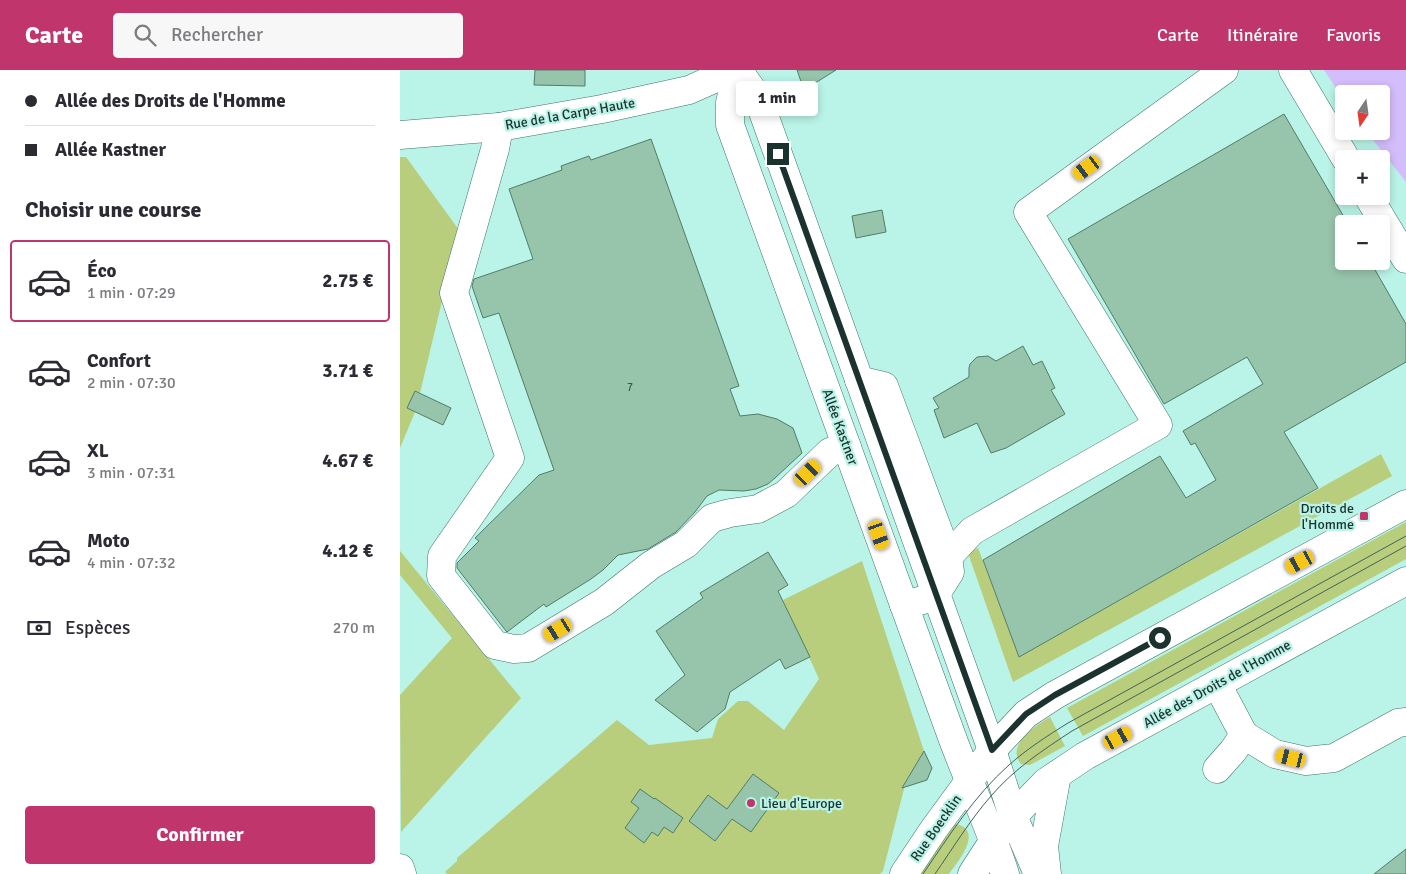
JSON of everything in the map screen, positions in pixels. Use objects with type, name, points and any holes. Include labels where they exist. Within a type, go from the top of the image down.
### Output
[{"type":"main road","name":"Rue de la Carpe Haute","points":[[400,135],[499,127],[602,109],[689,90],[736,70]]},
{"type":"main road","points":[[736,70],[758,98],[992,750],[1013,816],[1038,874]]},
{"type":"main road","name":"Allée Kastner","points":[[736,70],[730,103],[730,124],[952,737],[994,840],[1005,874]]},
{"type":"main road","points":[[948,557],[972,531],[1158,424],[1028,212],[1224,70]]},
{"type":"main road","points":[[1293,70],[1341,150]]},
{"type":"main road","points":[[499,127],[495,149],[454,293],[510,458],[442,556],[441,576],[495,645],[514,649],[528,648],[604,602],[651,564],[686,544],[712,518],[758,509],[779,498],[786,494],[830,452],[847,447]]},
{"type":"main road","points":[[1373,205],[1406,259]]},
{"type":"main road","points":[[765,223],[798,209]]},
{"type":"main road","points":[[859,380],[884,386],[948,557],[950,572],[936,594],[927,599],[904,605]]},
{"type":"main road","points":[[970,781],[992,750],[1026,714],[1055,695],[1406,504]]},
{"type":"main road","points":[[936,525],[972,531]]},
{"type":"main road","name":"Allée des Droits de l'Homme","points":[[994,840],[1013,816],[1046,782],[1085,756],[1406,581]]},
{"type":"main road","points":[[1217,684],[1244,735],[1275,754],[1306,761],[1334,758],[1398,723],[1406,722]]},
{"type":"main road","points":[[1216,769],[1233,751],[1244,735]]},
{"type":"main road","points":[[1046,874],[1044,846],[1057,775]]},
{"type":"main road","name":"Rue Boecklin","points":[[904,874],[970,781]]},
{"type":"main road","points":[[972,874],[994,840]]},
{"type":"main road","points":[[400,868],[402,874]]},
{"type":"green space","points":[[400,157],[406,157],[459,230],[420,393],[415,391],[407,408],[415,412],[400,448]]},
{"type":"green space","points":[[1381,454],[1392,476],[1013,682],[968,553],[978,548],[1019,657]]},
{"type":"green space","points":[[1406,522],[1406,559],[1083,736],[1067,708]]},
{"type":"green space","points":[[400,551],[521,698],[401,832],[400,695],[452,638],[400,575]]},
{"type":"green space","points":[[862,561],[924,751],[906,781],[883,871],[880,874],[447,874],[445,872],[457,861],[457,858],[617,720],[649,745],[712,738],[718,719],[738,701],[748,701],[784,730],[819,679],[783,600]]},
{"type":"green space","points":[[1050,717],[1065,746],[1030,765],[1021,764],[1017,757],[1019,743],[1030,730]]},
{"type":"green space","points":[[955,824],[964,827],[968,832],[969,839],[963,854],[949,874],[910,874],[950,825]]},
{"type":"shaded area","points":[[1324,70],[1406,70],[1406,182],[1390,162],[1390,150],[1381,150],[1373,140],[1390,140],[1390,85],[1335,86]]},
{"type":"building","points":[[535,70],[585,70],[585,86],[534,85]]},
{"type":"building","points":[[797,70],[836,70],[804,90]]},
{"type":"building","points":[[1284,114],[1335,202],[1335,205],[1337,205],[1343,215],[1335,215],[1335,270],[1375,270],[1406,324],[1406,362],[1284,432],[1318,488],[1019,657],[983,560],[1160,456],[1186,498],[1216,480],[1195,443],[1191,445],[1183,431],[1263,384],[1247,357],[1164,404],[1068,239]]},
{"type":"building","points":[[651,139],[739,386],[730,389],[740,416],[758,414],[777,419],[793,428],[802,453],[768,484],[744,491],[719,490],[707,496],[676,532],[648,549],[618,555],[591,579],[546,607],[544,604],[507,632],[457,568],[457,563],[479,541],[475,538],[539,475],[554,470],[499,313],[483,318],[472,286],[474,279],[533,259],[509,189],[562,170],[561,166],[589,156],[591,160]]},
{"type":"building","points":[[882,210],[886,232],[856,238],[852,216]]},
{"type":"building","points":[[1023,346],[1033,365],[1042,361],[1055,388],[1051,390],[1065,414],[1006,448],[991,453],[977,423],[944,438],[934,410],[939,408],[933,398],[969,377],[970,364],[977,357],[988,356],[996,361]]},
{"type":"building","points":[[415,391],[451,408],[443,425],[407,408]]},
{"type":"building","points":[[768,552],[788,585],[778,591],[810,657],[785,669],[780,659],[730,692],[725,709],[697,732],[655,700],[685,675],[656,631],[703,598],[700,593]]},
{"type":"building","points":[[924,751],[932,768],[927,780],[902,788]]},
{"type":"building","points":[[753,774],[779,793],[751,832],[732,819],[715,841],[689,821],[708,795],[727,809]]},
{"type":"building","points":[[640,789],[683,818],[673,833],[664,827],[658,836],[652,832],[644,843],[625,828],[639,808],[631,802]]},
{"type":"building","points":[[1406,849],[1406,874],[1374,874]]},
{"type":"tram line","points":[[923,874],[984,790],[1009,765],[1037,743],[1068,723],[1406,536]]},
{"type":"tram line","points":[[935,874],[969,824],[991,796],[1029,760],[1050,745],[1406,546]]},
{"type":"place","name":"Droits de l'Homme","points":[[1364,516]]},
{"type":"place","name":"Lieu d'Europe","points":[[751,803]]},
{"type":"route","points":[[778,154],[992,750],[1026,714],[1055,695],[1160,638]]}]
